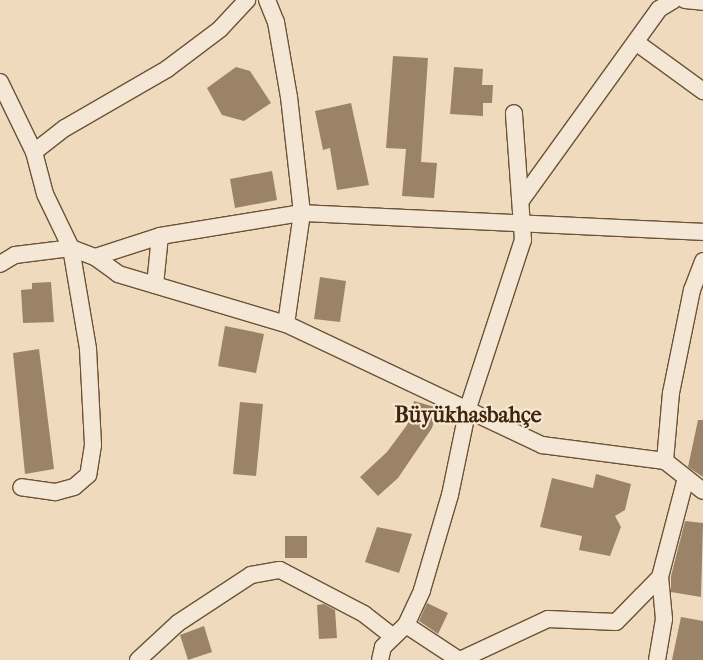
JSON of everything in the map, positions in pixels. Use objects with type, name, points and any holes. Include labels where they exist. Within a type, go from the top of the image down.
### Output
[{"type":"street","points":[[34,152],[65,128],[167,69],[220,29],[247,0]]},
{"type":"street","points":[[267,0],[276,22],[289,98],[302,213],[286,324]]},
{"type":"street","points":[[522,200],[637,43],[659,9],[674,0]]},
{"type":"street","points":[[686,0],[703,2]]},
{"type":"street","points":[[637,43],[703,91]]},
{"type":"street","points":[[0,82],[34,152],[45,194],[71,248],[88,349],[93,445],[88,475],[74,487],[55,492],[21,487]]},
{"type":"street","points":[[380,660],[383,647],[406,625],[436,545],[468,408],[523,240],[524,224],[514,113]]},
{"type":"street","points":[[94,257],[160,236],[302,213],[703,232]]},
{"type":"street","points":[[155,285],[160,236]]},
{"type":"street","points":[[0,264],[15,255],[71,248],[94,257],[118,274],[286,324],[468,408],[542,445],[665,461],[703,491]]},
{"type":"street","points":[[665,461],[671,392],[692,290],[703,261]]},
{"type":"street","points":[[657,660],[664,619],[660,577],[686,478]]},
{"type":"street","points":[[138,660],[178,623],[251,575],[280,570],[364,614],[393,637]]},
{"type":"street","points":[[406,625],[467,658],[548,619],[616,622],[660,577]]},
{"type":"building","points":[[393,56],[428,58],[421,162],[437,163],[434,198],[402,196],[406,149],[386,148]]},
{"type":"building","points":[[236,67],[250,71],[271,103],[244,121],[222,115],[207,88]]},
{"type":"building","points":[[454,67],[483,69],[482,85],[493,85],[492,103],[483,103],[483,116],[450,114]]},
{"type":"building","points":[[351,103],[369,185],[337,190],[330,148],[323,150],[315,111]]},
{"type":"building","points":[[272,171],[277,200],[235,208],[230,179]]},
{"type":"building","points":[[320,277],[346,281],[340,322],[314,319]]},
{"type":"building","points":[[51,282],[54,322],[23,323],[21,290],[32,289],[32,283]]},
{"type":"building","points":[[225,326],[264,334],[256,373],[218,366]]},
{"type":"building","points":[[39,349],[54,469],[25,474],[13,353]]},
{"type":"building","points":[[414,401],[438,408],[432,428],[398,478],[378,496],[360,477],[387,452],[407,425]]},
{"type":"building","points":[[240,402],[263,404],[256,476],[233,474]]},
{"type":"building","points":[[698,420],[703,420],[703,477],[688,467]]},
{"type":"building","points":[[596,474],[631,484],[625,510],[615,516],[621,527],[610,556],[579,550],[582,536],[540,527],[552,478],[593,488]]},
{"type":"building","points":[[685,521],[703,523],[701,597],[671,592],[671,576]]},
{"type":"building","points":[[377,527],[412,534],[399,573],[365,562]]},
{"type":"building","points":[[285,536],[307,536],[307,558],[285,558]]},
{"type":"building","points":[[427,603],[448,613],[438,634],[419,621]]},
{"type":"building","points":[[324,604],[335,610],[337,638],[319,639],[317,605]]},
{"type":"building","points":[[681,617],[703,621],[703,660],[672,660]]},
{"type":"building","points":[[204,626],[212,652],[188,660],[180,635]]},
{"type":"district","name":"Büyükhasbahçe","points":[[468,416]]}]
